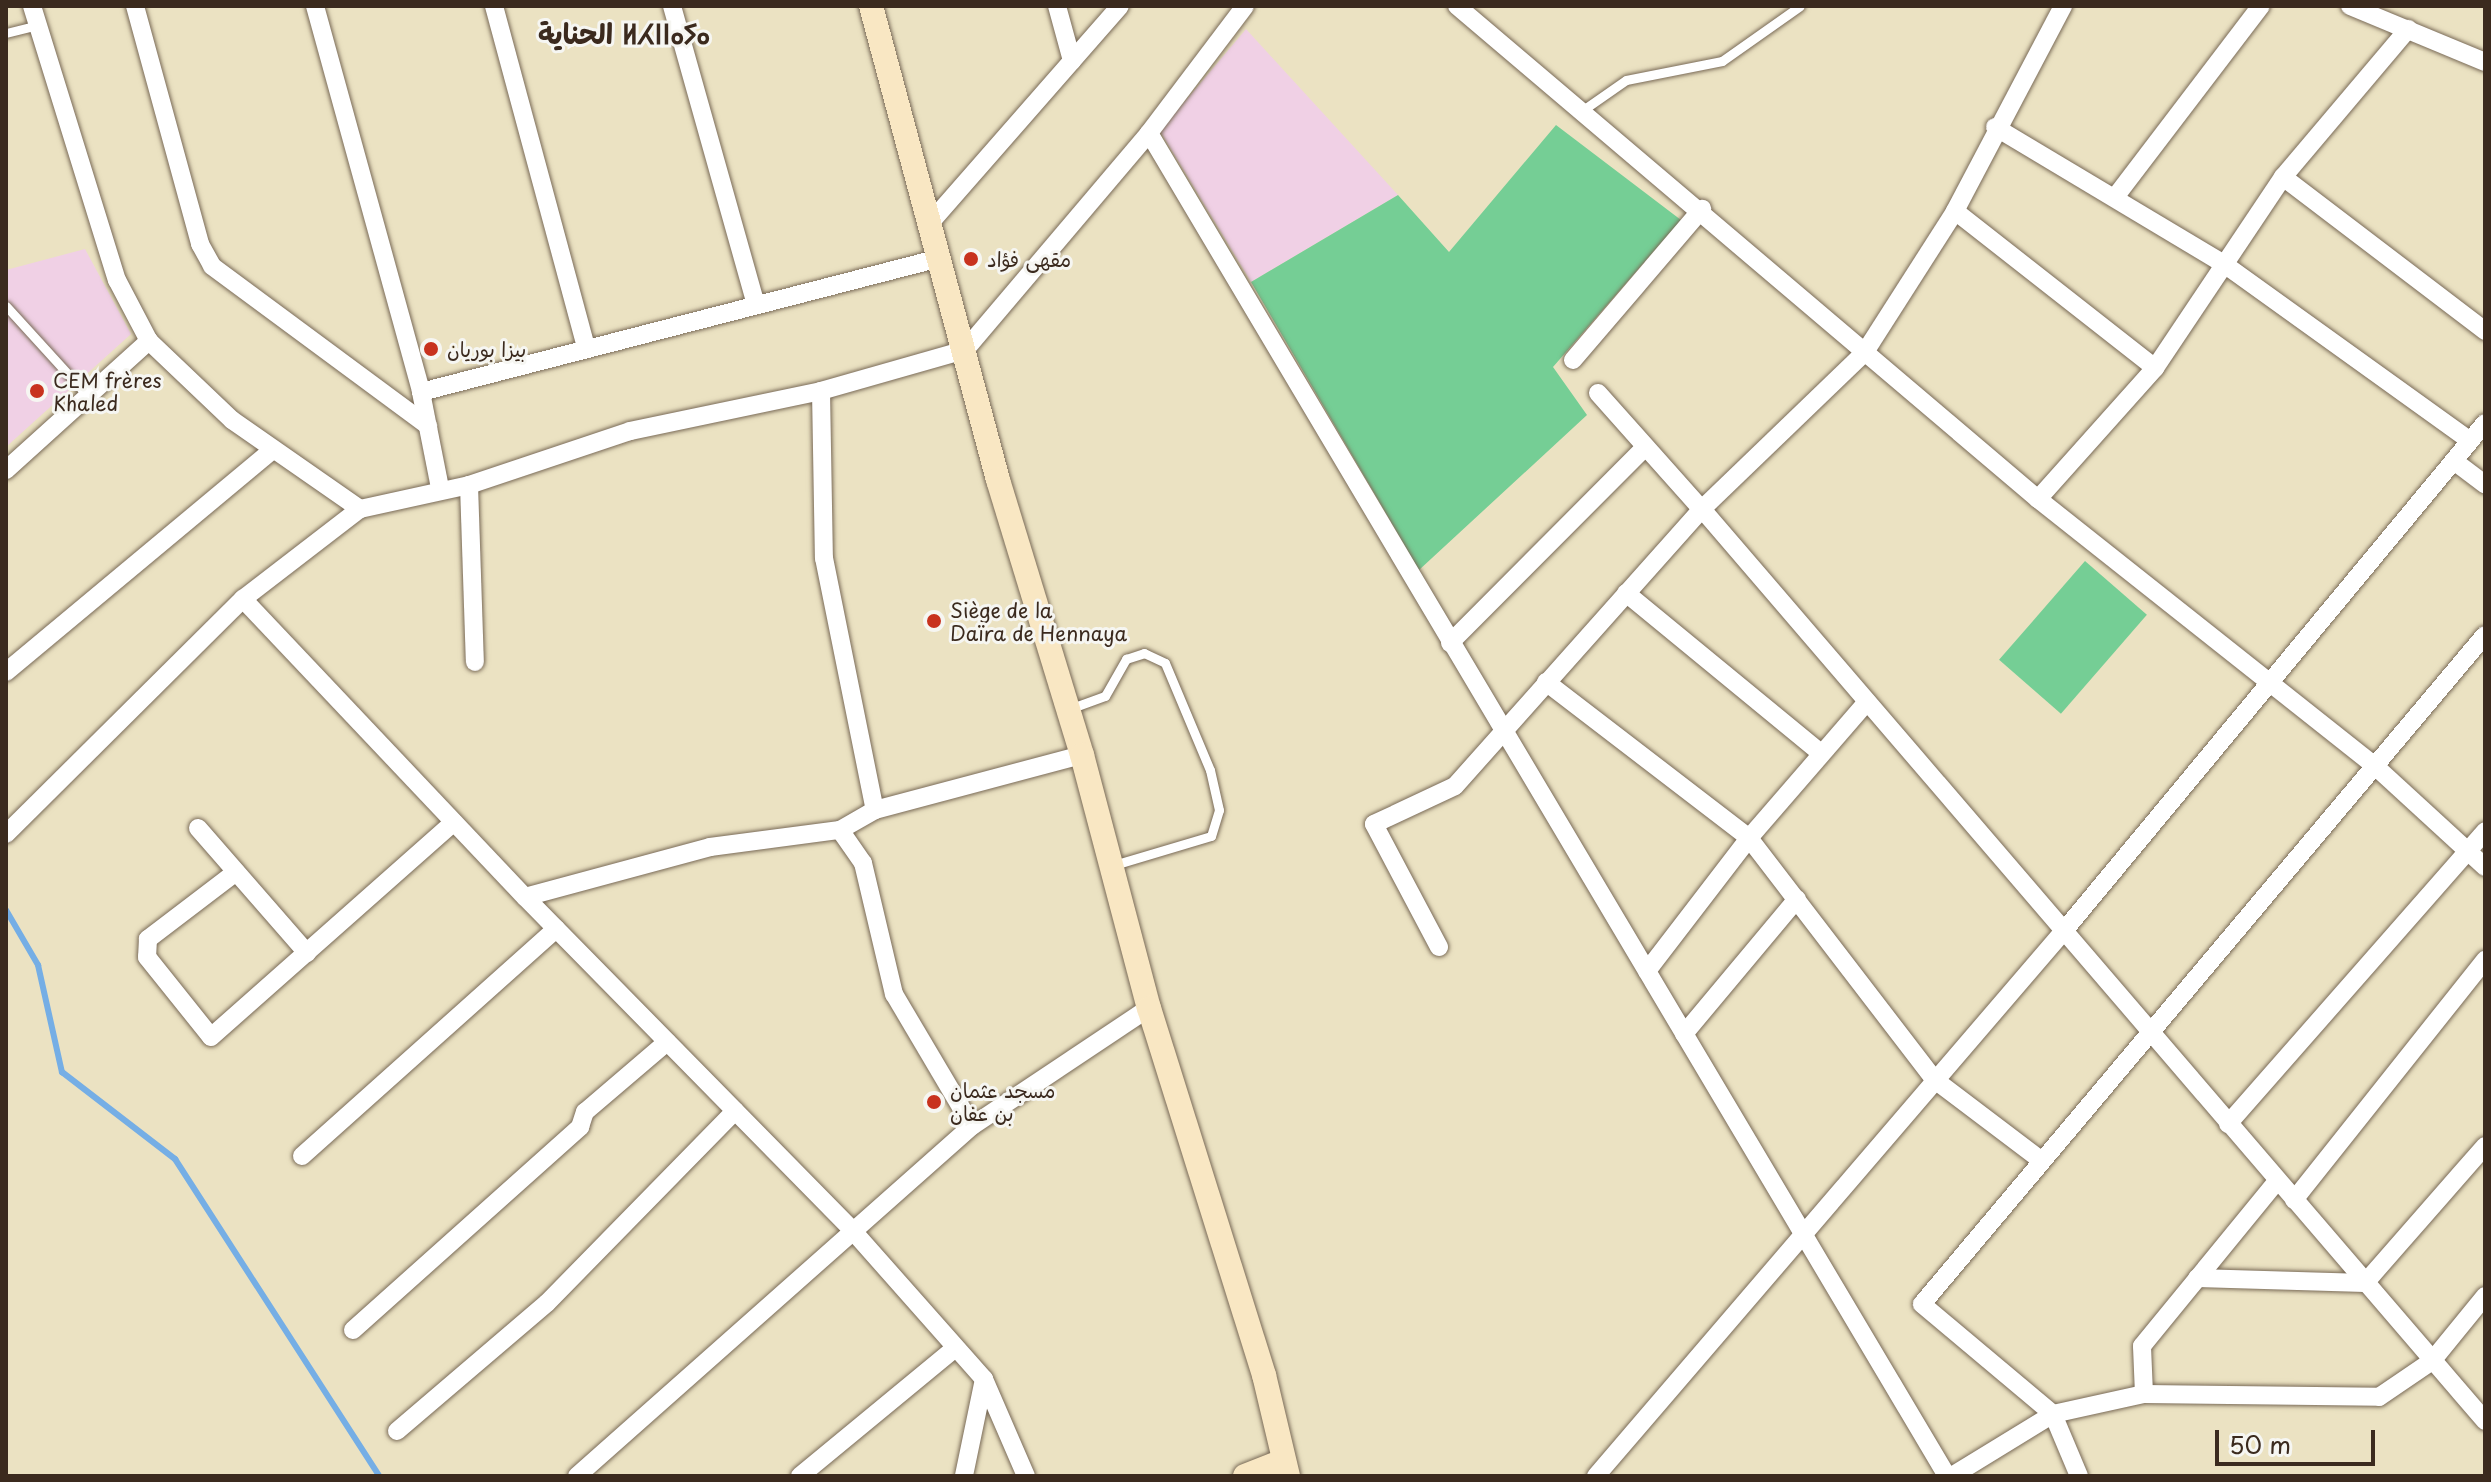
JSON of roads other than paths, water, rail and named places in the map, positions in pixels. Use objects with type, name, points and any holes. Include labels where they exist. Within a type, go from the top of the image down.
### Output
[{"type":"main road","points":[[871,6],[998,480],[1069,709],[1149,1008],[1264,1375],[1285,1468],[1245,1476]]},
{"type":"street","points":[[32,6],[117,280],[149,341],[272,450],[360,509]]},
{"type":"street","points":[[135,6],[200,244],[212,266],[428,426]]},
{"type":"street","points":[[315,6],[421,392],[440,488]]},
{"type":"street","points":[[494,6],[586,346]]},
{"type":"street","points":[[672,6],[756,304]]},
{"type":"street","points":[[1057,6],[1072,61]]},
{"type":"street","points":[[930,223],[1120,6]]},
{"type":"street","points":[[8,833],[243,599],[360,509],[440,488],[469,485],[630,431],[821,391],[965,350],[1149,133],[1245,6]]},
{"type":"street","points":[[1457,6],[1702,209],[2038,499],[2270,687],[2376,767],[2485,867]]},
{"type":"street","points":[[1439,947],[1374,824],[1455,786],[1703,511],[1865,352],[1955,211],[1995,127],[2063,6]]},
{"type":"street","points":[[2116,196],[2261,6]]},
{"type":"street","points":[[2350,6],[2485,62]]},
{"type":"street","points":[[2038,499],[2155,368],[2283,177],[2408,29]]},
{"type":"street","points":[[1995,127],[2116,196],[2224,264],[2470,441]]},
{"type":"street","points":[[1149,133],[1502,731],[1950,1476],[2053,1414],[2144,1394],[2379,1397],[2432,1361],[2485,1296]]},
{"type":"street","points":[[2283,177],[2485,331]]},
{"type":"street","points":[[1573,360],[1702,209]]},
{"type":"street","points":[[1955,211],[2155,368]]},
{"type":"street","points":[[421,392],[586,346],[940,258]]},
{"type":"street","points":[[6,470],[149,341]]},
{"type":"street","points":[[821,391],[824,558],[875,810]]},
{"type":"street","points":[[1598,393],[1703,511],[2485,1421]]},
{"type":"street","points":[[1596,1476],[1803,1229],[2063,932],[2270,687],[2485,423]]},
{"type":"street","points":[[1450,643],[1644,448]]},
{"type":"street","points":[[6,672],[272,450]]},
{"type":"street","points":[[2454,461],[2485,484]]},
{"type":"street","points":[[469,485],[475,662]]},
{"type":"street","points":[[1626,593],[1821,753]]},
{"type":"street","points":[[243,599],[525,897],[853,1231],[954,1349],[984,1379],[1026,1476]]},
{"type":"street","points":[[2079,1476],[2053,1414],[1922,1304],[2148,1031],[2376,767],[2485,635]]},
{"type":"street","points":[[1546,682],[1749,838],[1935,1080],[2042,1161]]},
{"type":"street","points":[[1647,971],[1749,838],[1867,702]]},
{"type":"street","points":[[525,897],[710,847],[840,830],[875,810],[1082,755]]},
{"type":"street","points":[[236,872],[148,939],[147,957],[211,1037],[454,822]]},
{"type":"street","points":[[198,828],[307,953]]},
{"type":"street","points":[[840,830],[863,863],[894,994],[972,1126]]},
{"type":"street","points":[[2228,1124],[2485,831]]},
{"type":"street","points":[[1684,1034],[1797,899]]},
{"type":"street","points":[[302,1156],[556,929]]},
{"type":"street","points":[[2294,1200],[2485,960]]},
{"type":"street","points":[[577,1476],[972,1126],[1149,1008]]},
{"type":"street","points":[[353,1330],[580,1127],[585,1112],[667,1042]]},
{"type":"street","points":[[397,1431],[547,1303],[735,1111]]},
{"type":"street","points":[[2365,1283],[2485,1146]]},
{"type":"street","points":[[2144,1394],[2142,1346],[2277,1181]]},
{"type":"street","points":[[2197,1278],[2365,1283]]},
{"type":"street","points":[[800,1476],[954,1349]]},
{"type":"street","points":[[964,1476],[984,1379]]},
{"type":"lane","points":[[1583,110],[1626,80],[1722,61],[1800,6]]},
{"type":"lane","points":[[6,33],[37,25]]},
{"type":"lane","points":[[6,306],[87,395]]},
{"type":"lane","points":[[1069,709],[1105,696],[1126,659],[1144,653],[1165,663],[1210,770],[1219,810],[1211,836],[1111,866]]},
{"type":"waterway","points":[[6,910],[38,965],[62,1072],[175,1159],[379,1476]]},
{"type":"place","name":"مقهى فؤاد","points":[[971,259]]},
{"type":"place","name":"بيزا بوريان","points":[[431,349]]},
{"type":"place","name":"CEM frères Khaled","points":[[37,391]]},
{"type":"place","name":"Siège de la Daïra de Hennaya","points":[[934,621]]},
{"type":"place","name":"مسجد عثمان بن عفان","points":[[934,1102]]},
{"type":"district","name":"الحناية ⵍⵃⵏⵏⴰⵢⴰ","points":[[624,33]]}]
